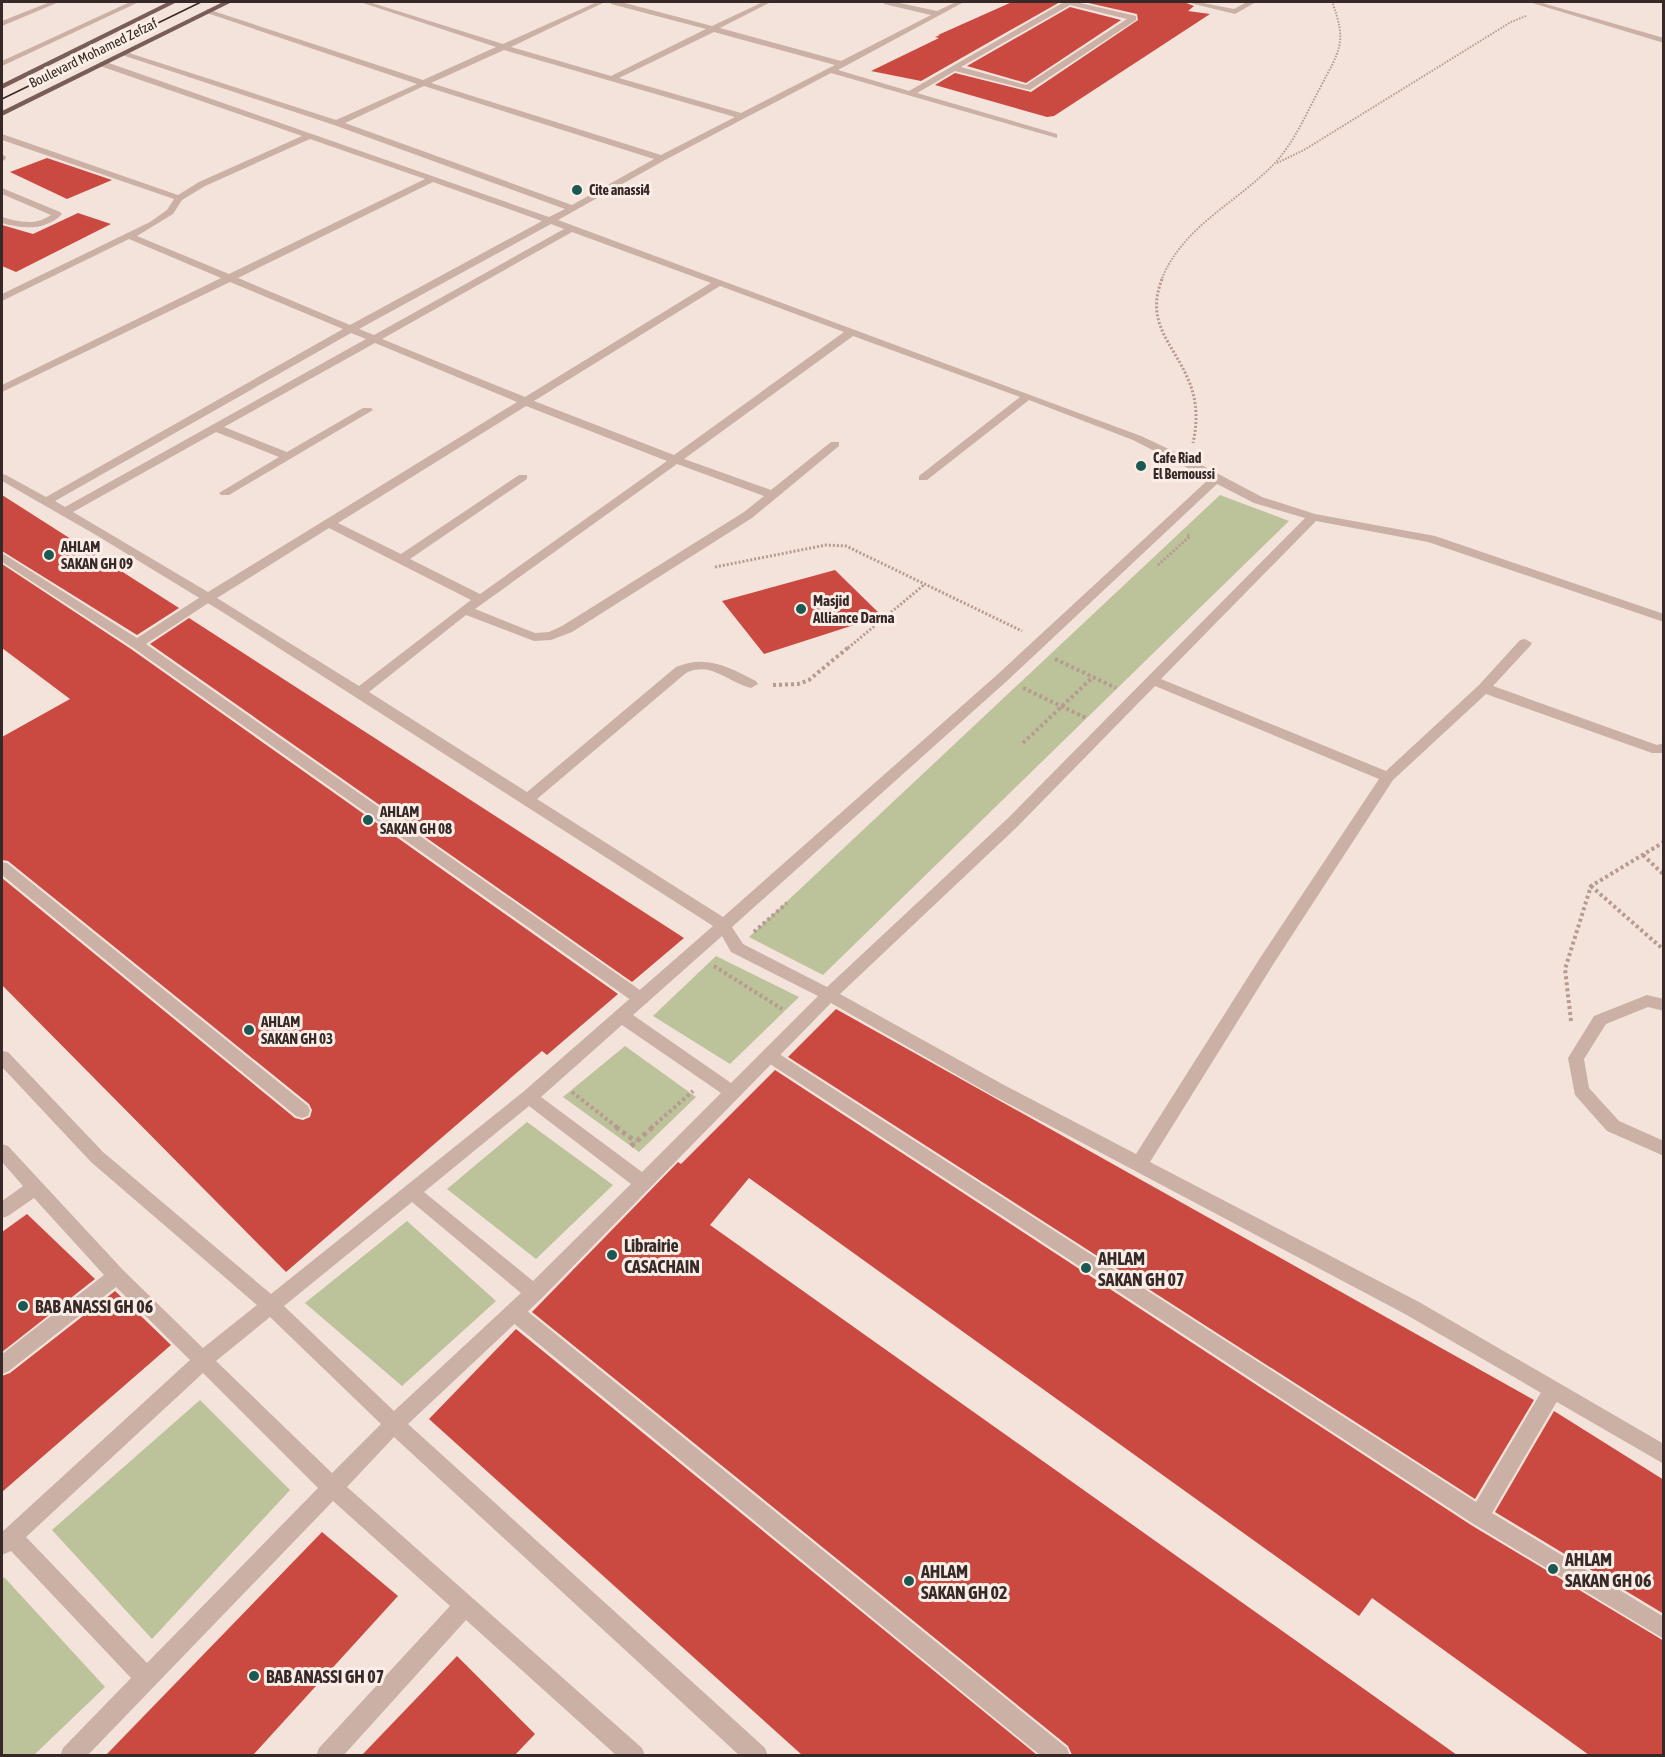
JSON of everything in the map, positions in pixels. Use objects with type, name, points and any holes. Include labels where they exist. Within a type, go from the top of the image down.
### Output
[{"type":"main road","name":"Boulevard Mohamed Zefzaf","points":[[2,87],[173,2]]},
{"type":"main road","name":"Boulevard Mohamed Zefzaf","points":[[2,114],[228,2]]},
{"type":"street","points":[[2,24],[55,2]]},
{"type":"street","points":[[2,64],[135,2]]},
{"type":"street","points":[[363,2],[503,47],[742,116]]},
{"type":"street","points":[[337,123],[602,2]]},
{"type":"street","points":[[614,2],[842,64]]},
{"type":"street","points":[[611,79],[768,2]]},
{"type":"street","points":[[887,2],[939,14]]},
{"type":"street","points":[[47,501],[351,329],[662,158],[961,2]]},
{"type":"street","points":[[911,93],[954,68],[1069,2],[1133,18],[1027,88],[954,68]]},
{"type":"street","points":[[1190,2],[1236,12],[1252,2]]},
{"type":"street","points":[[1533,2],[1664,41]]},
{"type":"street","points":[[210,11],[423,83],[662,158]]},
{"type":"street","points":[[2,14],[12,19]]},
{"type":"street","points":[[123,54],[337,123],[572,208]]},
{"type":"street","points":[[103,64],[432,179],[1028,396],[1137,438],[1188,462],[1258,500],[1313,517],[1431,539],[1664,618]]},
{"type":"street","points":[[830,70],[1054,136]]},
{"type":"street","points":[[2,298],[129,236],[170,212],[179,198],[218,175],[309,136]]},
{"type":"street","points":[[2,137],[179,198]]},
{"type":"street","points":[[2,390],[432,179]]},
{"type":"street","points":[[2,191],[57,214],[36,224],[18,226],[2,220]]},
{"type":"street","points":[[64,512],[571,230]]},
{"type":"street","points":[[129,236],[526,402],[673,461],[773,495]]},
{"type":"street","points":[[137,644],[209,597],[718,283]]},
{"type":"street","points":[[360,692],[480,599],[853,331]]},
{"type":"street","points":[[923,478],[1028,396]]},
{"type":"street","points":[[225,493],[367,411]]},
{"type":"street","points":[[216,428],[287,456]]},
{"type":"street","points":[[465,610],[534,637],[551,636],[567,629],[748,515],[835,444]]},
{"type":"street","points":[[2,477],[47,501],[209,597],[360,692],[723,925],[737,948],[830,995],[1139,1166],[1412,1308],[1664,1455]]},
{"type":"street","points":[[401,560],[523,477]]},
{"type":"street","points":[[146,1678],[6,1540],[203,1360],[529,1096],[622,1016],[1042,641],[1217,478]]},
{"type":"street","points":[[71,1755],[394,1424],[534,1293],[830,995],[1012,823],[1313,517]]},
{"type":"street","points":[[329,524],[480,599]]},
{"type":"street","points":[[2,556],[137,644],[641,999]]},
{"type":"street","points":[[1139,1166],[1268,959],[1388,777],[1484,688],[1525,643]]},
{"type":"street","points":[[527,800],[692,663],[707,663],[751,684]]},
{"type":"street","points":[[1152,680],[1388,777]]},
{"type":"street","points":[[1484,688],[1661,750]]},
{"type":"street","points":[[2,867],[302,1111]]},
{"type":"street","points":[[1664,1005],[1647,1001],[1600,1020],[1576,1058],[1581,1090],[1614,1126],[1664,1149]]},
{"type":"street","points":[[622,1016],[733,1093]]},
{"type":"street","points":[[770,1055],[1479,1516],[1664,1629]]},
{"type":"street","points":[[2,1057],[97,1157],[271,1305],[394,1424],[757,1755]]},
{"type":"street","points":[[529,1096],[644,1182]]},
{"type":"street","points":[[2,1151],[117,1276],[332,1487],[629,1754]]},
{"type":"street","points":[[2,1211],[34,1188]]},
{"type":"street","points":[[412,1192],[534,1293]]},
{"type":"street","points":[[2,1365],[117,1276]]},
{"type":"street","points":[[514,1312],[1059,1755]]},
{"type":"street","points":[[1479,1516],[1553,1390]]},
{"type":"street","points":[[327,1755],[465,1605]]},
{"type":"path","points":[[1188,462],[1195,438],[1196,414],[1193,391],[1159,327],[1154,308],[1158,288],[1165,270],[1188,237],[1274,165],[1290,145],[1342,46],[1341,23],[1332,2]]},
{"type":"path","points":[[1274,165],[1511,22],[1525,16],[1569,12]]},
{"type":"path","points":[[715,567],[836,544],[855,549],[1042,641]]},
{"type":"path","points":[[751,684],[785,686],[809,680],[925,584]]},
{"type":"path","points":[[1055,659],[1120,690]]},
{"type":"path","points":[[1023,743],[1093,677]]},
{"type":"path","points":[[1023,688],[1090,719]]},
{"type":"path","points":[[1576,1058],[1565,969],[1591,886],[1664,842]]},
{"type":"path","points":[[1643,855],[1664,875]]},
{"type":"path","points":[[1591,886],[1664,950]]},
{"type":"path","points":[[714,966],[784,1010]]},
{"type":"path","points":[[566,1088],[636,1142]]},
{"type":"green space","points":[[1220,495],[1289,521],[823,975],[749,937]]},
{"type":"green space","points":[[716,956],[799,997],[730,1064],[653,1016]]},
{"type":"green space","points":[[625,1046],[696,1097],[639,1152],[563,1097]]},
{"type":"green space","points":[[527,1122],[613,1185],[536,1259],[447,1189]]},
{"type":"green space","points":[[407,1221],[496,1301],[402,1386],[305,1303]]},
{"type":"green space","points":[[200,1400],[290,1490],[152,1639],[52,1530]]},
{"type":"green space","points":[[4,1577],[105,1687],[34,1755],[2,1755],[2,1580]]},
{"type":"building","points":[[1012,2],[1060,2],[921,81],[871,71],[939,38],[935,37],[940,35],[938,35]]},
{"type":"building","points":[[1084,2],[1184,2],[1194,6],[1188,11],[1210,14],[1054,116],[1047,117],[935,85],[955,73],[1031,92],[1138,20],[1137,14]]},
{"type":"building","points":[[1070,7],[1121,20],[1026,83],[967,66]]},
{"type":"building","points":[[47,158],[112,180],[67,199],[10,172]]},
{"type":"building","points":[[78,213],[111,224],[16,272],[2,266],[2,225],[33,234]]},
{"type":"building","points":[[2,495],[179,608],[137,635],[2,551]]},
{"type":"building","name":"AHLAM SAKAN GH 03","points":[[2,564],[131,649],[618,994],[547,1055],[542,1051],[286,1272],[2,985],[2,878],[295,1118],[303,1120],[310,1117],[312,1110],[309,1104],[8,861],[2,860],[2,737],[70,699],[2,648]]},
{"type":"building","name":"Masjid Alliance Darna","points":[[835,570],[882,616],[764,654],[722,601]]},
{"type":"building","points":[[189,618],[684,938],[632,982],[150,644]]},
{"type":"building","points":[[836,1009],[1534,1400],[1475,1499],[788,1057]]},
{"type":"building","points":[[775,1070],[1471,1525],[1664,1641],[1664,1755],[1589,1755],[1372,1598],[1359,1616],[749,1178],[710,1225],[1457,1755],[1072,1755],[1068,1746],[532,1312],[678,1162],[681,1164]]},
{"type":"building","name":"BAB ANASSI GH 06","points":[[27,1214],[95,1279],[2,1352],[2,1232]]},
{"type":"building","points":[[115,1291],[171,1345],[2,1492],[2,1376],[10,1373]]},
{"type":"building","points":[[516,1329],[1037,1755],[802,1755],[429,1419]]},
{"type":"building","points":[[1554,1411],[1664,1480],[1664,1614],[1495,1512]]},
{"type":"building","name":"BAB ANASSI GH 07","points":[[322,1532],[398,1596],[253,1755],[106,1755]]},
{"type":"building","points":[[457,1656],[535,1734],[515,1755],[362,1755]]},
{"type":"tram line","points":[[2,99],[201,2]]},
{"type":"place","name":"Cite anassi4","points":[[577,190]]},
{"type":"place","name":"Cafe Riad El Bernoussi","points":[[1141,466]]},
{"type":"place","name":"AHLAM SAKAN GH 09","points":[[49,555]]},
{"type":"place","name":"Masjid Alliance Darna","points":[[801,609]]},
{"type":"place","name":"AHLAM SAKAN GH 08","points":[[368,820]]},
{"type":"place","name":"AHLAM SAKAN GH 03","points":[[249,1030]]},
{"type":"place","name":"Librairie CASACHAIN","points":[[612,1255]]},
{"type":"place","name":"AHLAM SAKAN GH 07","points":[[1086,1268]]},
{"type":"place","name":"BAB ANASSI GH 06","points":[[23,1306]]},
{"type":"place","name":"AHLAM SAKAN GH 06","points":[[1553,1569]]},
{"type":"place","name":"AHLAM SAKAN GH 02","points":[[909,1581]]},
{"type":"place","name":"BAB ANASSI GH 07","points":[[254,1676]]}]
